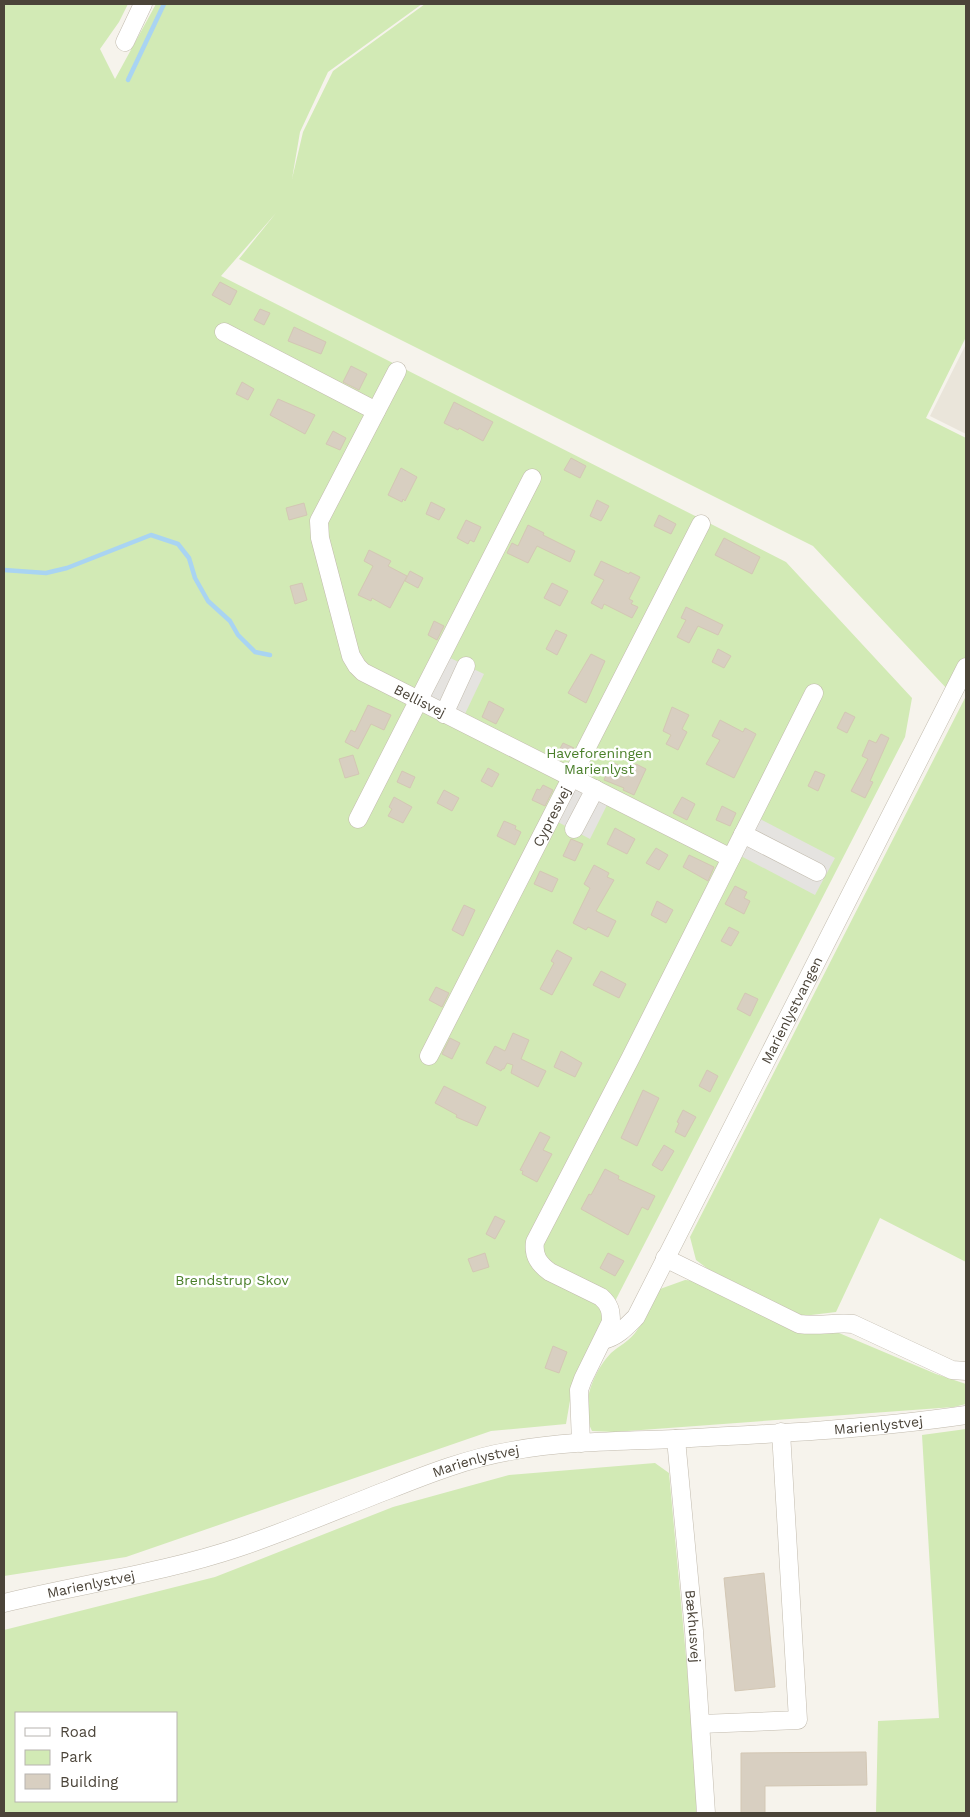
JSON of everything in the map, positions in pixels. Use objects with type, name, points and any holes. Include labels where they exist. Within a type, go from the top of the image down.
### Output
[{"type":"street","points":[[125,42],[143,4]]},
{"type":"street","points":[[224,332],[376,411]]},
{"type":"street","name":"Bellisvej","points":[[397,371],[319,521],[318,529],[351,656],[357,666],[363,672],[418,701],[731,858]]},
{"type":"street","points":[[358,820],[532,478]]},
{"type":"street","name":"Cypresvej","points":[[429,1056],[540,838],[573,778],[701,524]]},
{"type":"street","points":[[444,714],[466,666]]},
{"type":"street","name":"Marienlystvangen","points":[[603,1340],[611,1339],[624,1330],[636,1317],[966,667]]},
{"type":"street","points":[[580,1443],[580,1390],[583,1379],[611,1322],[611,1312],[608,1304],[601,1297],[550,1272],[542,1266],[534,1251],[535,1242],[814,693]]},
{"type":"street","points":[[574,830],[595,789]]},
{"type":"street","points":[[743,834],[817,872]]},
{"type":"street","points":[[665,1258],[799,1324],[813,1326],[837,1322],[853,1324],[952,1370],[966,1371]]},
{"type":"street","name":"Marienlystvej","points":[[4,1603],[49,1592],[161,1570],[212,1556],[278,1534],[437,1471],[510,1451],[580,1443],[781,1432],[966,1415]]},
{"type":"street","points":[[700,1724],[798,1720],[781,1432]]},
{"type":"street","name":"Bækhusvej","points":[[676,1438],[694,1631],[706,1813]]},
{"type":"shaded area","points":[[966,344],[966,434],[930,416]]},
{"type":"shaded area","points":[[446,656],[484,674],[464,716],[426,698]]},
{"type":"shaded area","points":[[574,786],[608,803],[590,839],[556,821]]},
{"type":"shaded area","points":[[758,818],[835,858],[815,895],[739,855]]},
{"type":"green space","points":[[4,4],[128,4],[119,22],[100,49],[115,79],[156,4],[422,4],[328,72],[300,132],[292,179],[303,132],[333,71],[425,4],[966,4],[966,337],[926,418],[966,438],[966,659],[949,691],[813,546],[239,259],[276,213],[221,276],[786,562],[912,698],[905,737],[573,1383],[566,1424],[491,1431],[126,1557],[4,1576]]},
{"type":"green space","points":[[966,696],[966,1262],[880,1218],[836,1312],[803,1316],[708,1269],[696,1260],[690,1237]]},
{"type":"green space","points":[[685,1280],[696,1281],[803,1334],[839,1333],[936,1374],[966,1384],[966,1404],[954,1407],[614,1432],[592,1431],[588,1422],[588,1401],[594,1380],[604,1361],[635,1333],[660,1289]]},
{"type":"green space","points":[[966,1429],[966,1813],[876,1813],[878,1721],[939,1718],[922,1435]]},
{"type":"green space","points":[[655,1463],[669,1473],[697,1775],[696,1813],[4,1813],[4,1630],[215,1577],[393,1507],[509,1475]]},
{"type":"building","points":[[220,282],[237,291],[230,305],[212,295]]},
{"type":"building","points":[[260,309],[270,313],[264,325],[254,320]]},
{"type":"building","points":[[294,327],[326,342],[321,354],[288,341]]},
{"type":"building","points":[[351,366],[367,374],[359,390],[343,382]]},
{"type":"building","points":[[242,382],[254,389],[248,400],[236,394]]},
{"type":"building","points":[[278,399],[315,415],[305,434],[270,415]]},
{"type":"building","points":[[454,402],[493,422],[483,441],[459,428],[458,430],[444,423]]},
{"type":"building","points":[[333,431],[346,438],[340,450],[326,444]]},
{"type":"building","points":[[571,458],[586,466],[580,478],[564,470]]},
{"type":"building","points":[[401,468],[417,477],[405,501],[403,499],[402,502],[388,495]]},
{"type":"building","points":[[597,500],[609,506],[601,521],[590,516]]},
{"type":"building","points":[[431,502],[445,509],[439,520],[426,514]]},
{"type":"building","points":[[304,503],[307,515],[289,520],[286,508]]},
{"type":"building","points":[[659,515],[676,524],[671,534],[654,526]]},
{"type":"building","points":[[466,520],[481,527],[474,542],[470,540],[468,544],[457,538]]},
{"type":"building","points":[[528,525],[575,551],[570,562],[537,546],[528,563],[507,553],[512,543],[518,546]]},
{"type":"building","points":[[724,538],[760,557],[752,574],[715,555]]},
{"type":"building","points":[[369,550],[391,561],[388,566],[407,576],[390,608],[372,598],[371,601],[358,595],[373,566],[364,561]]},
{"type":"building","points":[[601,561],[640,577],[629,599],[633,601],[631,604],[638,607],[632,618],[604,604],[602,609],[591,603],[604,580],[594,575]]},
{"type":"building","points":[[410,571],[423,578],[418,588],[405,581]]},
{"type":"building","points":[[302,583],[307,600],[295,604],[290,586]]},
{"type":"building","points":[[552,583],[568,591],[560,606],[544,598]]},
{"type":"building","points":[[686,607],[723,625],[718,635],[698,626],[689,643],[677,637],[686,620],[681,618]]},
{"type":"building","points":[[434,621],[444,626],[437,640],[428,635]]},
{"type":"building","points":[[556,630],[567,635],[557,655],[546,649]]},
{"type":"building","points":[[718,649],[731,656],[724,668],[712,662]]},
{"type":"building","points":[[591,654],[605,661],[586,703],[568,693]]},
{"type":"building","points":[[489,701],[504,709],[496,724],[482,717]]},
{"type":"building","points":[[368,705],[391,715],[384,730],[371,724],[358,749],[345,742],[351,730],[355,732]]},
{"type":"building","points":[[672,707],[689,715],[682,729],[687,732],[678,750],[666,744],[671,735],[663,731]]},
{"type":"building","points":[[845,712],[855,717],[847,733],[837,728]]},
{"type":"building","points":[[720,720],[743,732],[745,728],[756,734],[734,778],[706,764],[720,740],[712,736]]},
{"type":"building","points":[[881,734],[889,738],[870,781],[873,782],[865,798],[851,791],[868,759],[862,756],[869,740],[876,743]]},
{"type":"building","points":[[563,743],[574,748],[568,760],[557,754]]},
{"type":"building","points":[[353,755],[359,774],[345,778],[339,759]]},
{"type":"building","points":[[611,762],[632,771],[636,764],[646,769],[634,795],[623,790],[624,788],[604,780]]},
{"type":"building","points":[[488,768],[499,774],[492,787],[481,781]]},
{"type":"building","points":[[402,771],[415,777],[410,788],[397,782]]},
{"type":"building","points":[[815,771],[825,775],[818,791],[808,786]]},
{"type":"building","points":[[543,785],[553,790],[545,806],[532,800],[537,789],[540,790]]},
{"type":"building","points":[[444,790],[459,798],[452,811],[437,803]]},
{"type":"building","points":[[394,797],[412,807],[403,823],[388,816],[392,809],[389,807]]},
{"type":"building","points":[[682,797],[695,804],[687,820],[673,813]]},
{"type":"building","points":[[722,806],[736,813],[730,826],[716,820]]},
{"type":"building","points":[[504,821],[516,826],[515,829],[521,832],[515,845],[497,836]]},
{"type":"building","points":[[615,828],[635,839],[627,854],[607,844]]},
{"type":"building","points":[[571,839],[583,844],[575,861],[563,856]]},
{"type":"building","points":[[656,848],[668,855],[659,870],[646,863]]},
{"type":"building","points":[[689,855],[714,867],[708,881],[683,867]]},
{"type":"building","points":[[594,865],[609,873],[607,877],[614,880],[596,911],[616,921],[608,937],[588,927],[586,930],[573,923],[590,888],[584,884]]},
{"type":"building","points":[[540,871],[558,879],[552,892],[534,884]]},
{"type":"building","points":[[735,886],[747,892],[744,898],[750,901],[744,914],[725,904]]},
{"type":"building","points":[[657,901],[673,910],[666,923],[651,915]]},
{"type":"building","points":[[464,905],[475,910],[463,936],[452,930]]},
{"type":"building","points":[[729,927],[739,932],[731,946],[721,941]]},
{"type":"building","points":[[557,950],[572,958],[552,995],[540,989],[554,963],[551,961]]},
{"type":"building","points":[[601,971],[626,984],[619,998],[593,985]]},
{"type":"building","points":[[436,987],[449,993],[442,1007],[429,1000]]},
{"type":"building","points":[[745,993],[758,999],[750,1016],[737,1009]]},
{"type":"building","points":[[513,1033],[529,1040],[521,1059],[546,1071],[538,1087],[511,1073],[513,1065],[507,1063],[501,1071],[486,1063],[495,1046],[505,1051]]},
{"type":"building","points":[[450,1038],[460,1043],[452,1059],[442,1054]]},
{"type":"building","points":[[561,1051],[582,1063],[575,1077],[554,1067]]},
{"type":"building","points":[[707,1070],[718,1076],[710,1092],[699,1086]]},
{"type":"building","points":[[444,1086],[486,1107],[477,1126],[456,1117],[457,1115],[435,1103]]},
{"type":"building","points":[[643,1090],[659,1098],[637,1146],[621,1138]]},
{"type":"building","points":[[683,1110],[696,1117],[685,1137],[675,1132],[679,1123],[677,1122]]},
{"type":"building","points":[[540,1132],[550,1137],[543,1150],[552,1154],[537,1182],[522,1174],[523,1171],[520,1170]]},
{"type":"building","points":[[664,1145],[674,1151],[662,1171],[652,1165]]},
{"type":"building","points":[[605,1169],[619,1176],[618,1179],[655,1196],[648,1210],[642,1207],[628,1235],[581,1209]]},
{"type":"building","points":[[495,1216],[505,1221],[495,1239],[486,1234]]},
{"type":"building","points":[[485,1253],[489,1267],[473,1272],[468,1259]]},
{"type":"building","points":[[608,1253],[624,1261],[615,1276],[600,1268]]},
{"type":"building","points":[[553,1346],[567,1352],[559,1373],[545,1368]]},
{"type":"building","points":[[764,1573],[775,1687],[735,1691],[724,1578]]},
{"type":"building","points":[[866,1752],[867,1785],[765,1786],[765,1813],[741,1813],[741,1753]]},
{"type":"waterway","points":[[128,80],[164,4]]},
{"type":"waterway","points":[[4,570],[46,573],[67,568],[151,535],[178,544],[189,558],[195,578],[208,601],[230,621],[238,635],[255,652],[270,655]]},
{"type":"park label","name":"Haveforeningen Marienlyst","points":[[599,762]]},
{"type":"park label","name":"Brendstrup Skov","points":[[232,1280]]}]
